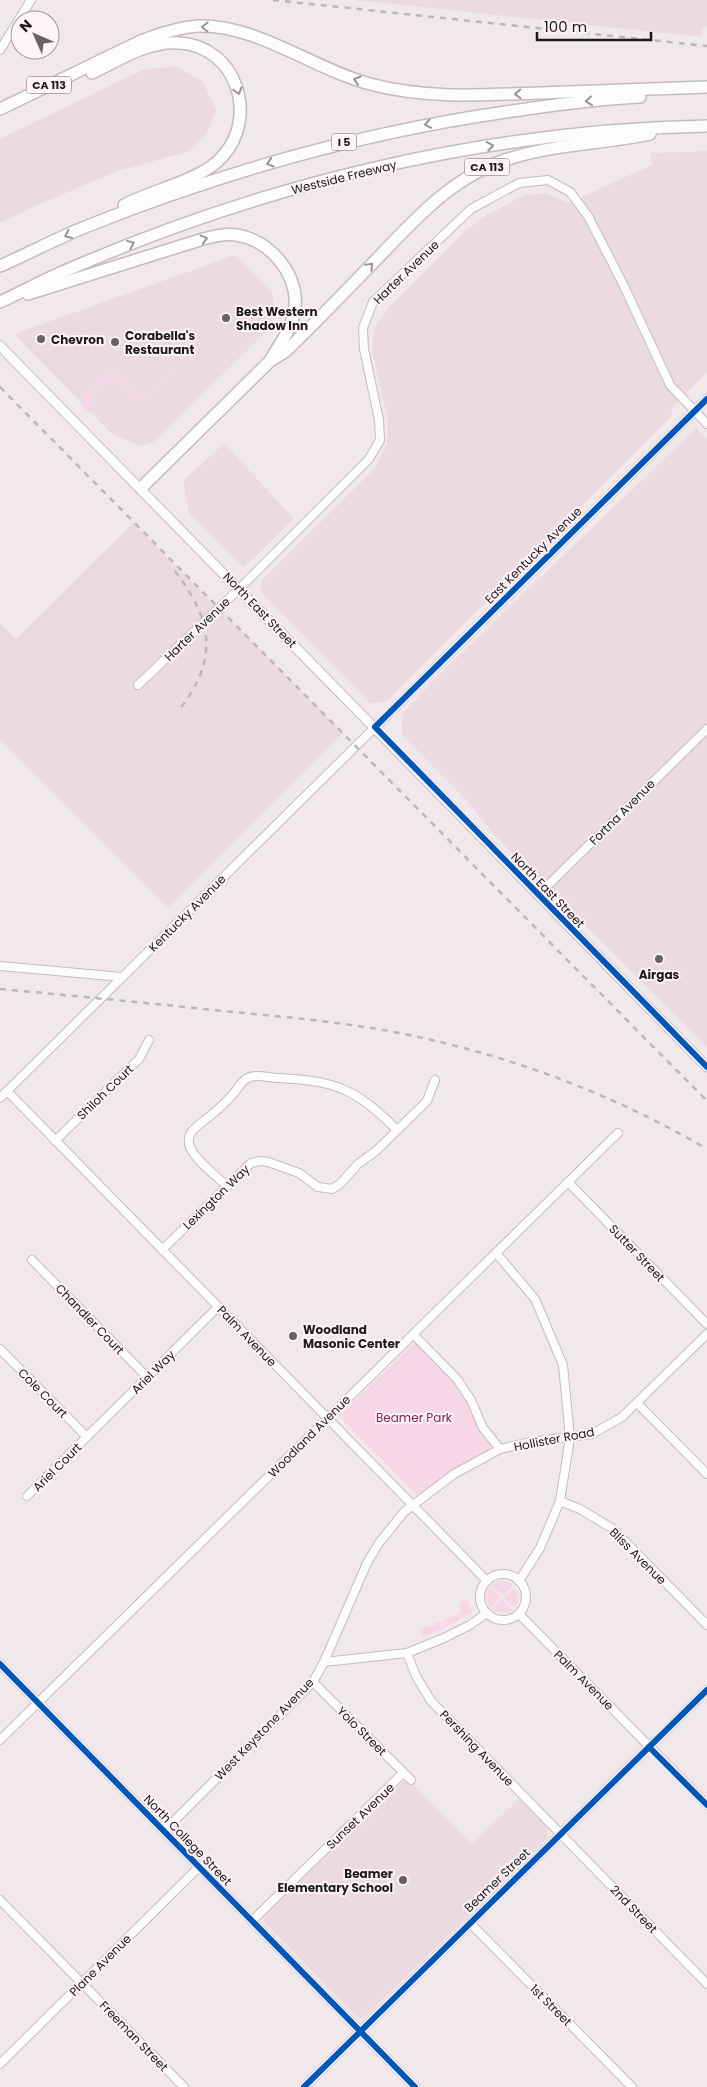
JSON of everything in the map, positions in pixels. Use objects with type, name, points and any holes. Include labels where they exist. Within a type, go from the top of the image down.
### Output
[{"type":"highway","name":"CA 113","points":[[0,109],[98,61],[161,34],[198,26],[219,27],[259,38],[350,78],[393,90],[420,93],[488,95],[707,87]]},
{"type":"highway","points":[[0,117],[155,44],[181,42],[193,45],[216,57],[225,66],[236,84],[241,110],[237,136],[222,158],[196,175],[142,196],[87,226]]},
{"type":"highway","name":"I 5","points":[[0,266],[87,226],[211,180],[288,157],[450,120],[558,104],[632,97],[707,94]]},
{"type":"highway","name":"CA 113","points":[[141,488],[270,361],[286,351],[425,209],[454,185],[488,166],[526,153],[555,147],[633,138],[685,126]]},
{"type":"highway","name":"Westside Freeway","points":[[3,300],[63,271],[157,234],[268,196],[353,173],[559,136],[707,126]]},
{"type":"highway","points":[[3,300],[36,292],[203,238],[237,235],[251,239],[272,252],[287,271],[292,286],[295,305],[292,319],[286,334],[270,361]]},
{"type":"main road","name":"North East Street","points":[[0,346],[707,1067]]},
{"type":"street","points":[[0,50],[31,0]]},
{"type":"street","name":"Harter Avenue","points":[[138,685],[239,589],[369,459],[380,440],[379,420],[364,349],[363,328],[373,302],[471,209],[519,183],[548,180],[570,192],[588,216],[623,284],[670,385],[707,424]]},
{"type":"street","name":"East Kentucky Avenue","points":[[374,727],[707,399]]},
{"type":"street","name":"Kentucky Avenue","points":[[0,1098],[374,727]]},
{"type":"street","name":"Fortna Avenue","points":[[538,895],[707,729]]},
{"type":"street","points":[[0,966],[122,977]]},
{"type":"street","name":"Shiloh Court","points":[[55,1141],[139,1059],[149,1040]]},
{"type":"street","points":[[227,1186],[195,1156],[189,1140],[192,1131],[212,1115],[247,1078],[257,1076],[333,1084],[363,1098],[398,1130],[427,1101],[435,1080]]},
{"type":"street","name":"Palm Avenue","points":[[7,1092],[487,1581]]},
{"type":"street","name":"Lexington Way","points":[[162,1250],[251,1163],[260,1160],[268,1162],[299,1173],[318,1187],[332,1188],[340,1184],[358,1164],[376,1151],[398,1130]]},
{"type":"street","name":"Woodland Avenue","points":[[0,1740],[618,1133]]},
{"type":"street","name":"Sutter Street","points":[[568,1182],[707,1324]]},
{"type":"street","points":[[496,1252],[535,1299],[563,1365],[570,1438],[560,1501],[540,1548],[519,1581]]},
{"type":"street","name":"Chandler Court","points":[[32,1260],[147,1378]]},
{"type":"street","name":"Ariel Way","points":[[87,1437],[218,1307]]},
{"type":"street","points":[[413,1334],[460,1384],[471,1400],[483,1428],[500,1449]]},
{"type":"street","name":"Hollister Road","points":[[324,1662],[367,1563],[394,1524],[413,1505],[454,1474],[500,1449],[531,1442],[592,1434],[608,1426],[622,1417],[707,1334]]},
{"type":"street","name":"Cole Court","points":[[0,1349],[87,1437]]},
{"type":"street","points":[[637,1403],[707,1474]]},
{"type":"street","name":"Ariel Court","points":[[27,1496],[87,1437]]},
{"type":"street","name":"Bliss Avenue","points":[[560,1501],[580,1509],[613,1529],[707,1625]]},
{"type":"street","points":[[503,1574],[519,1581],[526,1598],[519,1614],[503,1620],[492,1617],[487,1613],[480,1597],[483,1586],[487,1581],[492,1577],[503,1574]]},
{"type":"street","points":[[324,1662],[407,1653],[470,1625],[487,1613]]},
{"type":"street","name":"Palm Avenue","points":[[519,1614],[707,1805]]},
{"type":"street","name":"Pershing Avenue","points":[[407,1653],[416,1676],[431,1701],[560,1834]]},
{"type":"street","name":"West Keystone Avenue","points":[[164,1831],[313,1682],[324,1662]]},
{"type":"street","name":"North College Street","points":[[0,1664],[415,2087]]},
{"type":"street","name":"Yolo Street","points":[[313,1682],[411,1780]]},
{"type":"street","name":"Beamer Street","points":[[304,2087],[707,1690]]},
{"type":"street","name":"Sunset Avenue","points":[[252,1921],[403,1773]]},
{"type":"street","name":"2nd Street","points":[[560,1834],[707,1984]]},
{"type":"street","name":"Plane Avenue","points":[[0,2064],[200,1868]]},
{"type":"street","name":"Freeman Street","points":[[0,1900],[184,2087]]},
{"type":"street","name":"1st Street","points":[[470,1923],[632,2087]]},
{"type":"shaded area","points":[[356,0],[707,0],[707,27],[703,27],[701,37]]},
{"type":"shaded area","points":[[176,66],[203,82],[216,110],[207,134],[187,152],[118,171],[0,223],[0,139],[142,70]]},
{"type":"shaded area","points":[[707,151],[707,372],[674,405],[670,418],[386,702],[370,703],[260,591],[262,580],[374,469],[387,445],[388,420],[372,350],[374,329],[388,308],[463,233],[480,219],[524,195],[547,193],[568,203],[652,165],[651,153]]},
{"type":"shaded area","points":[[235,255],[272,292],[275,310],[268,330],[154,442],[139,446],[111,433],[14,334]]},
{"type":"shaded area","points":[[696,428],[707,439],[707,1047],[498,839],[466,800],[402,735],[402,714],[440,674]]},
{"type":"shaded area","points":[[224,443],[294,519],[243,568],[189,513],[183,481]]},
{"type":"shaded area","points":[[133,523],[343,733],[169,908],[0,739],[0,623],[16,639]]},
{"type":"shaded area","name":"Beamer Elementary School","points":[[402,1782],[412,1783],[472,1844],[519,1799],[546,1825],[548,1838],[364,2018],[358,2018],[264,1922],[264,1916]]},
{"type":"green space","points":[[175,366],[140,402],[112,375],[90,396],[89,413],[82,406],[85,397],[111,371],[140,400]]},
{"type":"green space","name":"Beamer Park","points":[[415,1342],[456,1384],[470,1408],[479,1431],[490,1445],[488,1452],[419,1497],[343,1420],[343,1413]]},
{"type":"green space","points":[[498,1581],[507,1581],[513,1585],[503,1596],[492,1585]]},
{"type":"green space","points":[[490,1587],[501,1597],[490,1608],[486,1596]]},
{"type":"green space","points":[[515,1587],[519,1599],[515,1608],[504,1598]]},
{"type":"green space","points":[[502,1599],[513,1610],[504,1613],[492,1610]]},
{"type":"green space","points":[[461,1601],[468,1601],[472,1612],[445,1628],[444,1620],[459,1614]]},
{"type":"green space","points":[[436,1622],[443,1623],[444,1628],[423,1637],[420,1628],[433,1626]]},
{"type":"railway","points":[[273,0],[707,46]]},
{"type":"railway","points":[[0,387],[707,1101]]},
{"type":"railway","points":[[175,571],[188,589],[197,607],[204,624],[206,640],[201,674],[179,710]]},
{"type":"railway","points":[[0,989],[305,1019],[353,1025],[423,1038],[497,1057],[570,1083],[640,1113],[707,1149]]},
{"type":"cycle path","points":[[707,399],[375,727],[707,1067]]},
{"type":"cycle path","points":[[0,1664],[415,2087]]},
{"type":"cycle path","points":[[304,2087],[707,1690]]},
{"type":"cycle path","points":[[649,1747],[707,1805]]},
{"type":"place","name":"Best Western Shadow Inn","points":[[226,318]]},
{"type":"place","name":"Chevron","points":[[41,339]]},
{"type":"place","name":"Corabella's Restaurant","points":[[115,342]]},
{"type":"place","name":"Airgas","points":[[659,959]]},
{"type":"place","name":"Woodland Masonic Center","points":[[293,1336]]},
{"type":"place","name":"Beamer Elementary School","points":[[403,1880]]}]
